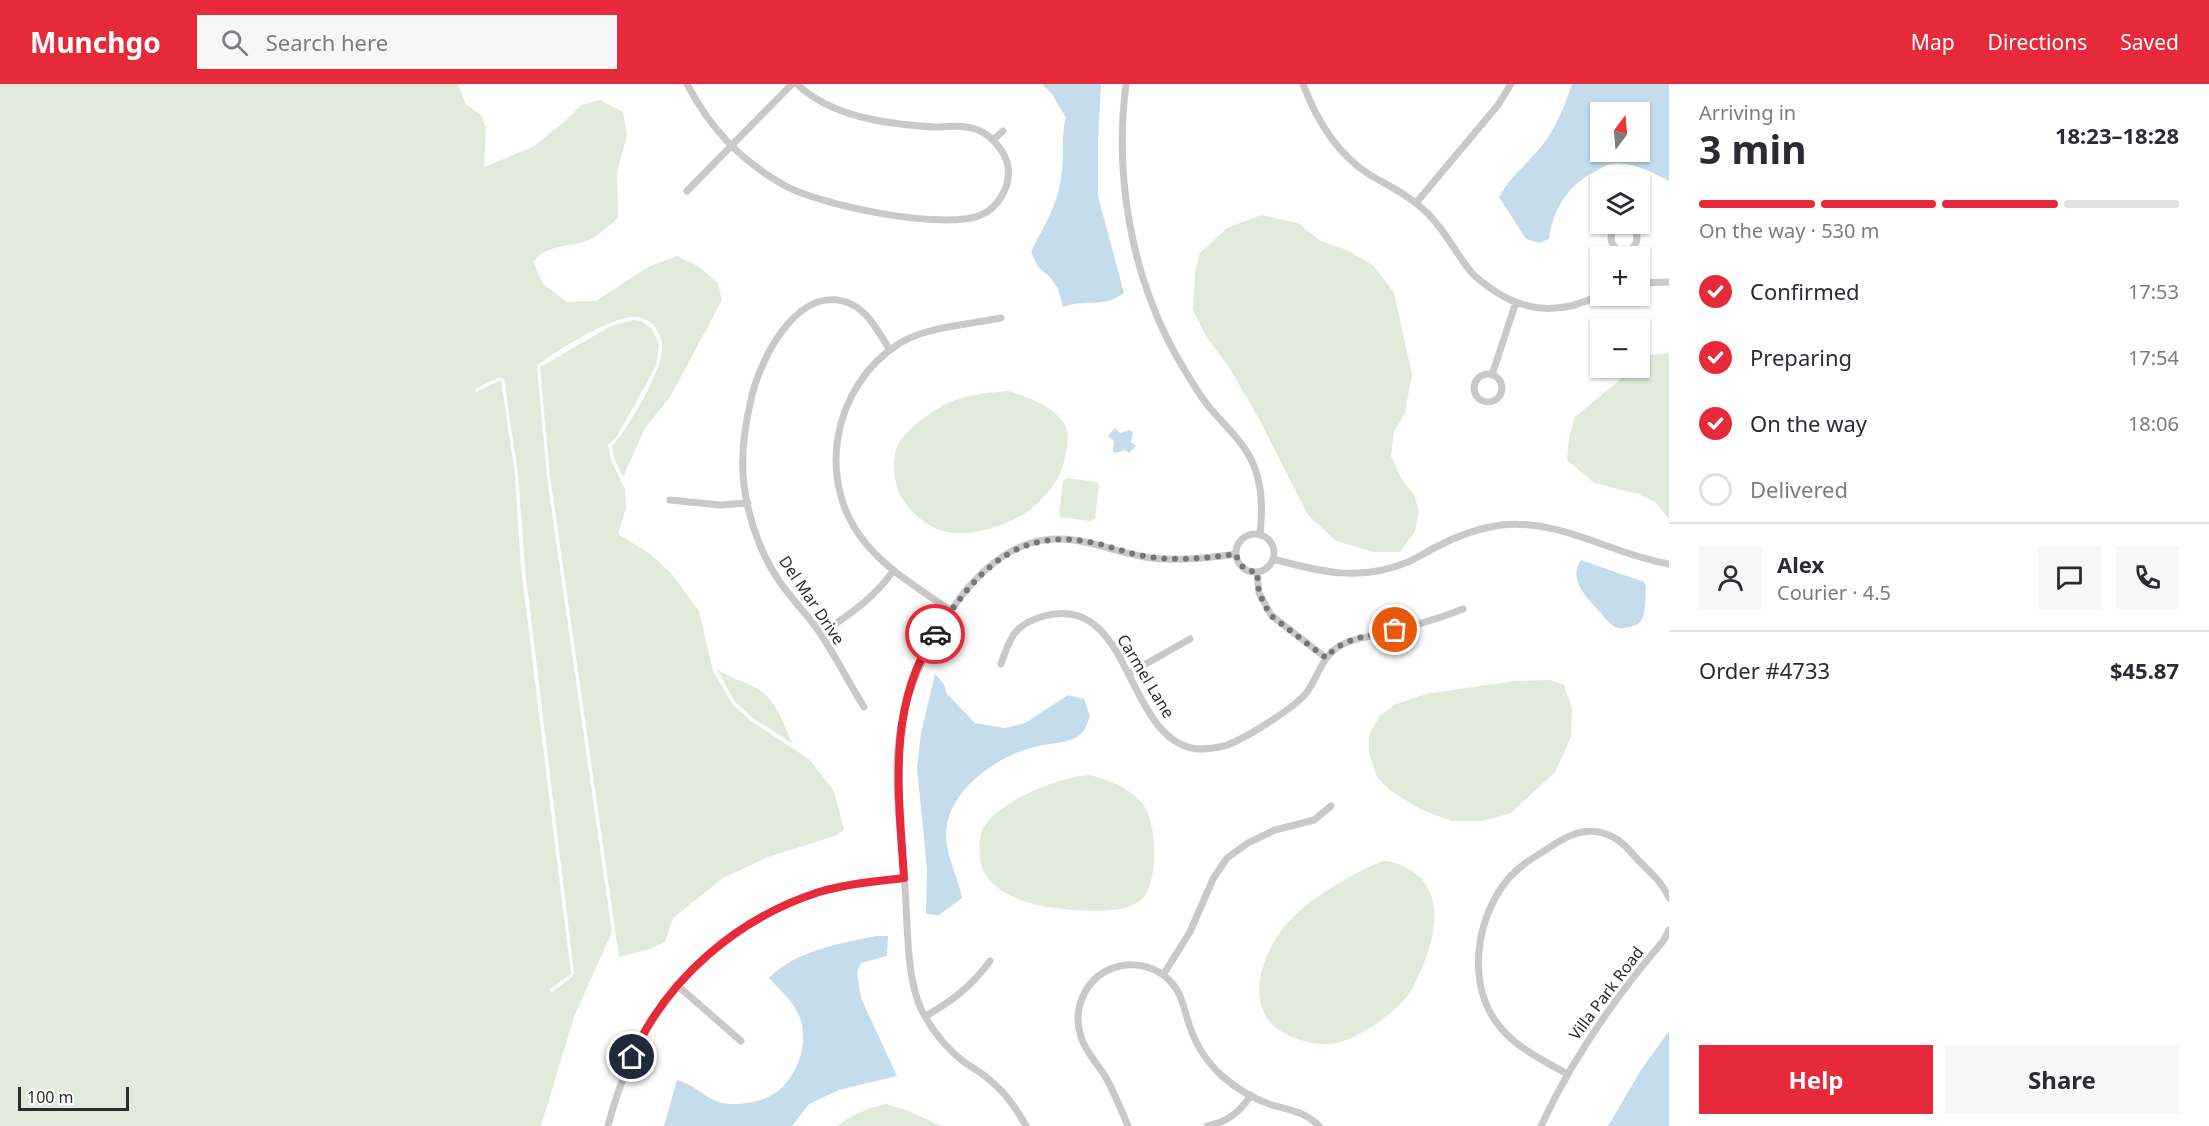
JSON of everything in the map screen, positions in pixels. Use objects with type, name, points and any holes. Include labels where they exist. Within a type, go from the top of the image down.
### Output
[{"type":"street","points":[[687,84],[705,116],[745,160],[785,186],[829,203],[920,219],[965,219],[981,215],[994,207],[1003,194],[1008,179],[1008,166],[1000,148],[977,129],[897,124],[836,109],[823,104],[797,84]]},
{"type":"street","points":[[687,190],[792,84]]},
{"type":"street","points":[[1126,84],[1122,136],[1123,172],[1127,207],[1148,294],[1176,356],[1203,399],[1245,450],[1256,471],[1263,512],[1260,535]]},
{"type":"street","points":[[1303,84],[1318,119],[1340,148],[1368,174],[1404,193],[1429,215],[1473,274],[1488,287],[1516,302],[1534,308],[1563,308],[1590,300]]},
{"type":"street","points":[[1416,203],[1498,105],[1511,84]]},
{"type":"street","points":[[993,140],[1002,131]]},
{"type":"street","points":[[1650,283],[1669,282]]},
{"type":"street","name":"Del Mar Drive","points":[[864,708],[821,634],[787,592],[760,546],[744,486],[743,441],[751,401],[766,358],[792,319],[804,307],[816,301],[828,299],[855,306],[869,319],[890,350]]},
{"type":"street","points":[[1492,375],[1516,302]]},
{"type":"street","points":[[951,611],[894,570],[868,547],[856,530],[839,491],[835,467],[836,443],[840,421],[851,396],[864,375],[890,350],[901,342],[931,332],[1001,318]]},
{"type":"street","points":[[1492,375],[1501,384],[1501,393],[1491,402],[1481,401],[1475,394],[1474,385],[1480,376],[1492,375]]},
{"type":"street","points":[[670,500],[720,505],[748,503]]},
{"type":"street","points":[[1274,559],[1329,573],[1362,574],[1409,562],[1457,537],[1499,525],[1520,525],[1560,529],[1640,558],[1669,564]]},
{"type":"street","points":[[1254,534],[1260,535],[1273,546],[1274,559],[1269,567],[1251,572],[1241,566],[1236,554],[1237,547],[1242,540],[1254,534]]},
{"type":"street","points":[[1026,1126],[1015,1107],[1001,1091],[947,1046],[935,1032],[921,1008],[913,977],[904,878],[898,748],[909,694],[920,664],[933,638],[976,579],[1017,548],[1059,538],[1086,541],[1148,557],[1179,560],[1236,554]]},
{"type":"street","points":[[821,634],[878,592],[894,570]]},
{"type":"street","points":[[1257,572],[1259,593],[1270,615],[1326,658]]},
{"type":"street","name":"Carmel Lane","points":[[1001,664],[1008,643],[1016,630],[1028,622],[1056,614],[1087,619],[1106,636],[1157,724],[1172,738],[1195,748],[1211,748],[1225,746],[1283,714],[1300,701],[1326,658],[1342,644],[1437,620],[1463,609]]},
{"type":"street","points":[[1128,674],[1190,639]]},
{"type":"street","points":[[1163,975],[1190,932],[1213,879],[1227,858],[1248,843],[1275,830],[1314,820],[1331,806]]},
{"type":"street","points":[[1567,1074],[1517,1045],[1499,1026],[1487,1007],[1479,978],[1479,962],[1483,928],[1498,893],[1520,867],[1565,837],[1588,831],[1609,835],[1619,840],[1664,885],[1669,898]]},
{"type":"street","points":[[608,1126],[618,1092],[638,1043],[678,986],[718,947],[768,913],[798,900],[845,885],[904,878]]},
{"type":"street","name":"Villa Park Road","points":[[1541,1126],[1579,1052],[1610,1006],[1664,940],[1669,930]]},
{"type":"street","points":[[926,1016],[954,1000],[978,978],[990,961]]},
{"type":"street","points":[[1128,1126],[1105,1077],[1082,1040],[1078,1016],[1080,1005],[1090,983],[1115,967],[1128,964],[1155,969],[1176,987],[1183,1001],[1190,1027],[1210,1064],[1238,1088],[1271,1104],[1301,1113],[1318,1126]]},
{"type":"street","points":[[678,986],[741,1041]]},
{"type":"street","points":[[1208,1126],[1234,1116],[1243,1108],[1251,1095]]},
{"type":"green space","points":[[0,84],[458,84],[466,104],[480,114],[486,127],[484,167],[533,147],[581,105],[600,100],[623,112],[627,135],[617,172],[618,218],[591,239],[554,248],[540,255],[533,262],[543,284],[567,302],[596,301],[648,267],[677,256],[698,266],[718,283],[722,300],[670,397],[645,428],[623,477],[614,458],[612,446],[636,412],[658,368],[662,342],[654,325],[638,317],[613,322],[570,344],[537,366],[547,477],[612,932],[574,1017],[541,1126],[0,1126]],"holes":[[[500,377],[504,379],[518,474],[525,568],[574,973],[551,993],[550,989],[571,974],[521,568],[515,475],[501,380],[476,392],[475,389]]]},
{"type":"green space","points":[[1261,215],[1298,223],[1319,240],[1347,250],[1374,266],[1394,293],[1412,374],[1405,413],[1394,432],[1391,456],[1402,479],[1414,495],[1419,511],[1415,531],[1400,552],[1374,552],[1336,541],[1308,515],[1259,419],[1230,369],[1206,336],[1193,310],[1195,273],[1200,253],[1227,228]]},
{"type":"green space","points":[[633,320],[641,321],[652,329],[659,344],[656,366],[617,436],[608,445],[611,460],[625,489],[626,508],[618,534],[649,553],[671,573],[699,611],[713,671],[733,705],[751,721],[809,759],[834,791],[844,830],[835,836],[768,857],[723,878],[673,918],[665,942],[647,950],[619,957],[550,476],[540,367],[611,326]]},
{"type":"green space","points":[[1669,353],[1669,519],[1655,502],[1638,494],[1594,483],[1567,460],[1569,437],[1575,417],[1622,378],[1650,378],[1650,355]]},
{"type":"green space","points":[[1008,391],[1046,406],[1063,422],[1068,437],[1066,453],[1055,483],[1030,510],[997,526],[971,533],[958,533],[946,532],[926,523],[911,511],[897,487],[894,461],[900,441],[921,420],[946,404],[969,396]]},
{"type":"green space","points":[[1067,478],[1097,482],[1099,486],[1095,518],[1091,521],[1060,517],[1063,481]]},
{"type":"green space","points":[[716,668],[765,694],[779,714],[793,744],[753,718],[735,702]]},
{"type":"green space","points":[[1550,680],[1564,685],[1572,709],[1571,737],[1555,772],[1511,813],[1484,821],[1451,821],[1420,809],[1391,791],[1377,777],[1369,754],[1369,735],[1379,717],[1394,705],[1425,694],[1515,681]]},
{"type":"green space","points":[[1090,775],[1124,788],[1141,802],[1147,811],[1153,837],[1154,867],[1151,881],[1140,901],[1131,906],[1104,911],[1057,908],[1022,901],[995,885],[987,877],[980,862],[980,840],[985,825],[1005,806],[1018,798],[1063,780]]},
{"type":"green space","points":[[1383,861],[1398,864],[1412,871],[1423,881],[1430,892],[1433,904],[1433,931],[1430,944],[1411,991],[1394,1010],[1373,1026],[1340,1042],[1312,1043],[1295,1038],[1278,1029],[1267,1018],[1261,1004],[1259,988],[1267,955],[1275,940],[1294,916],[1317,897],[1344,880]]},
{"type":"green space","points":[[886,1104],[909,1111],[941,1126],[837,1126],[860,1112]]},
{"type":"water","points":[[1042,84],[1101,84],[1098,196],[1124,293],[1108,301],[1071,304],[1063,307],[1058,289],[1050,277],[1038,267],[1031,252],[1049,216],[1059,188],[1066,118],[1052,94]]},
{"type":"water","points":[[1572,84],[1669,84],[1669,181],[1626,164],[1604,166],[1584,178],[1569,192],[1554,218],[1549,239],[1539,243],[1526,239],[1499,197],[1549,136]]},
{"type":"water","points":[[1115,428],[1120,433],[1129,430],[1133,432],[1131,442],[1136,446],[1129,453],[1125,450],[1115,453],[1113,451],[1114,441],[1108,436]]},
{"type":"water","points":[[1581,560],[1644,582],[1646,586],[1644,615],[1640,622],[1626,628],[1618,628],[1608,621],[1581,588],[1576,574]]},
{"type":"water","points":[[935,674],[944,684],[947,694],[975,723],[1005,728],[1025,723],[1068,695],[1084,699],[1090,716],[1085,729],[1078,736],[1070,740],[1021,751],[991,766],[966,789],[956,802],[949,816],[946,839],[962,898],[939,915],[926,914],[927,869],[917,768],[921,733]]},
{"type":"water","points":[[876,936],[888,936],[887,956],[861,963],[857,973],[861,998],[897,1076],[839,1090],[809,1104],[792,1126],[664,1126],[677,1080],[716,1101],[731,1104],[762,1099],[781,1089],[799,1061],[803,1028],[795,1007],[769,978],[791,961],[805,955],[834,945]]},
{"type":"water","points":[[1669,1031],[1669,1126],[1608,1126],[1641,1070]]},
{"type":"way so far","points":[[935,634],[976,579],[997,561],[1017,548],[1059,538],[1086,541],[1148,557],[1179,560],[1236,554],[1241,566],[1251,572],[1257,572],[1259,593],[1270,615],[1326,658],[1342,644],[1395,630]]},
{"type":"route","points":[[632,1057],[638,1043],[671,994],[701,961],[740,930],[768,913],[820,892],[845,885],[904,878],[898,748],[909,694],[920,664],[935,634]]}]
